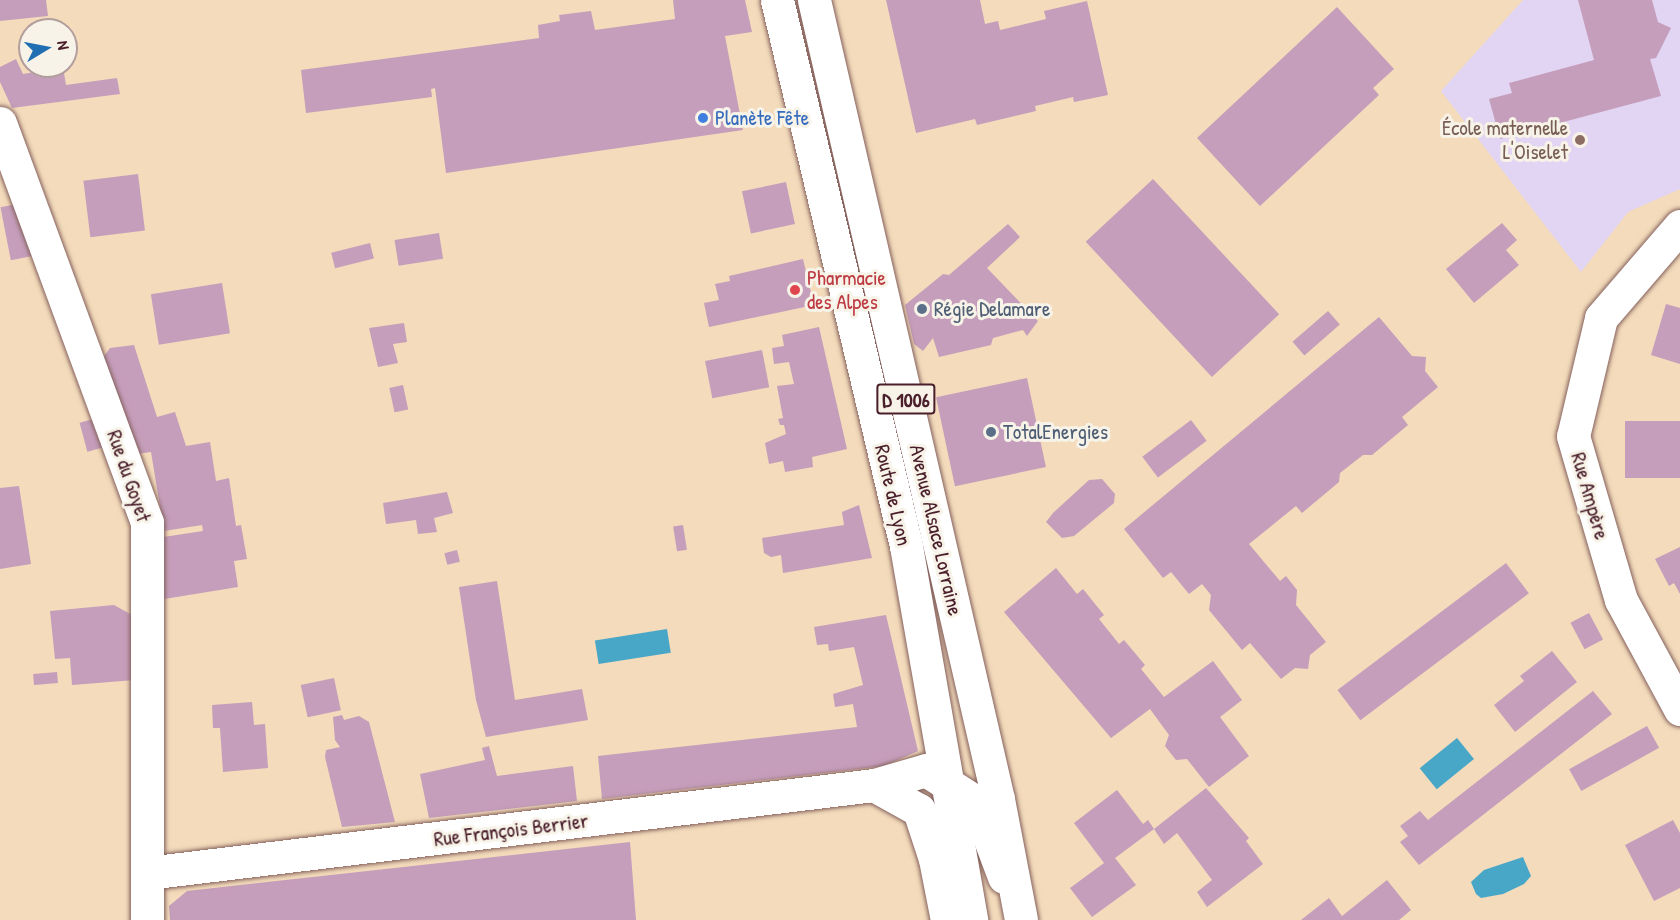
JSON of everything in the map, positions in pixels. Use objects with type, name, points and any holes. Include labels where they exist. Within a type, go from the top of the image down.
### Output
[{"type":"street","name":"Route de Lyon","points":[[777,0],[906,546],[947,782]]},
{"type":"street","name":"Avenue Alsace Lorraine","points":[[814,0],[998,799],[1020,920]]},
{"type":"street","name":"Rue du Goyet","points":[[0,123],[147,522],[147,920]]},
{"type":"street","name":"Rue Ampère","points":[[1680,226],[1601,318],[1573,436],[1621,600],[1680,710]]},
{"type":"street","name":"Rue François Berrier","points":[[147,873],[874,785],[926,770],[947,782]]},
{"type":"street","name":"D 1006","points":[[947,782],[972,920]]},
{"type":"street","name":"Avenue Alsace Lorraine","points":[[947,782],[976,802],[1020,920]]},
{"type":"street","points":[[874,785],[919,810],[935,859],[947,920]]},
{"type":"shaded area","name":"École maternelle L'Oiselet","points":[[1523,0],[1680,0],[1680,189],[1628,212],[1581,272],[1441,91]]},
{"type":"water","points":[[667,629],[671,653],[599,664],[595,640]]},
{"type":"water","points":[[1457,738],[1474,759],[1437,789],[1420,768]]},
{"type":"water","points":[[1523,857],[1531,876],[1524,884],[1503,894],[1481,898],[1476,894],[1471,882],[1484,870]]},
{"type":"building","points":[[0,0],[46,0],[48,16],[0,21]]},
{"type":"building","points":[[673,0],[745,0],[752,32],[725,36],[743,130],[446,173],[435,88],[431,89],[432,97],[306,113],[301,70],[539,38],[538,25],[560,21],[559,15],[591,11],[595,30],[675,19]]},
{"type":"building","points":[[886,0],[980,0],[985,24],[998,21],[1000,30],[1046,19],[1044,11],[1087,1],[1108,95],[1074,102],[1073,97],[1035,106],[1036,111],[977,125],[975,119],[916,133]]},
{"type":"building","points":[[1578,0],[1652,0],[1658,22],[1671,28],[1656,58],[1650,59],[1661,96],[1500,139],[1489,99],[1512,93],[1509,83],[1594,60]]},
{"type":"building","points":[[1337,7],[1394,69],[1373,88],[1379,95],[1260,206],[1197,138]]},
{"type":"building","points":[[16,59],[18,78],[65,78],[66,85],[117,78],[120,94],[12,108],[0,82],[0,67]]},
{"type":"building","points":[[138,174],[145,231],[90,237],[83,181]]},
{"type":"building","points":[[1153,179],[1279,314],[1212,377],[1086,242]]},
{"type":"building","points":[[786,182],[795,224],[751,233],[742,191]]},
{"type":"building","points":[[27,202],[37,255],[11,260],[0,207]]},
{"type":"building","points":[[1502,223],[1517,240],[1506,250],[1519,265],[1474,303],[1446,269]]},
{"type":"building","points":[[1008,224],[1020,237],[987,268],[1038,321],[1027,336],[1023,330],[993,338],[991,345],[939,357],[933,338],[923,351],[914,344],[905,305],[943,274],[949,275]]},
{"type":"building","points":[[439,233],[443,259],[399,266],[395,240]]},
{"type":"building","points":[[370,243],[374,259],[335,268],[331,253]]},
{"type":"building","points":[[803,259],[814,305],[709,327],[704,303],[719,300],[715,284],[730,281],[729,276]]},
{"type":"building","points":[[222,283],[230,333],[159,345],[151,294]]},
{"type":"building","points":[[1666,304],[1680,308],[1680,364],[1651,355]]},
{"type":"building","points":[[1328,311],[1340,325],[1304,355],[1293,342]]},
{"type":"building","points":[[1379,317],[1412,356],[1426,357],[1425,371],[1438,387],[1402,417],[1408,425],[1372,455],[1363,455],[1340,473],[1339,482],[1302,513],[1296,506],[1249,544],[1280,581],[1286,576],[1297,590],[1296,605],[1326,642],[1310,655],[1308,669],[1295,668],[1281,679],[1250,643],[1242,650],[1209,610],[1211,595],[1202,584],[1189,594],[1171,572],[1163,578],[1124,529]]},
{"type":"building","points":[[404,323],[407,342],[393,344],[398,363],[378,367],[369,328]]},
{"type":"building","points":[[819,327],[847,449],[812,457],[813,467],[785,472],[783,461],[769,464],[765,443],[786,434],[784,425],[780,425],[778,419],[783,418],[777,386],[794,384],[789,362],[774,364],[772,348],[784,346],[782,335]]},
{"type":"building","points":[[134,345],[157,417],[175,412],[186,446],[210,442],[216,481],[229,478],[236,526],[241,525],[247,559],[234,561],[238,587],[152,601],[150,539],[203,531],[202,525],[164,531],[151,452],[128,455],[102,359],[110,348]]},
{"type":"building","points":[[762,350],[769,387],[712,398],[705,361]]},
{"type":"building","name":"TotalEnergies","points":[[1027,378],[1046,467],[955,486],[936,397]]},
{"type":"building","points":[[403,385],[408,409],[395,412],[389,388]]},
{"type":"building","points":[[97,418],[105,447],[87,452],[80,423]]},
{"type":"building","points":[[1191,420],[1207,441],[1158,477],[1142,457]]},
{"type":"building","points":[[1625,421],[1680,421],[1680,478],[1625,478]]},
{"type":"building","points":[[1102,479],[1115,494],[1114,503],[1074,536],[1062,538],[1046,522],[1089,480]]},
{"type":"building","points":[[19,486],[31,564],[0,569],[0,488]]},
{"type":"building","points":[[447,492],[453,513],[434,518],[437,532],[418,534],[416,520],[386,524],[383,503]]},
{"type":"building","points":[[859,505],[872,558],[783,573],[781,555],[771,557],[764,553],[762,538],[844,525],[842,512]]},
{"type":"building","points":[[683,525],[687,550],[677,551],[673,527]]},
{"type":"building","points":[[1680,547],[1680,594],[1674,583],[1669,586],[1655,559]]},
{"type":"building","points":[[457,550],[460,562],[447,565],[444,553]]},
{"type":"building","points":[[1506,563],[1529,593],[1360,720],[1337,690]]},
{"type":"building","points":[[1056,568],[1077,594],[1083,589],[1104,615],[1099,619],[1119,644],[1124,640],[1145,665],[1141,669],[1164,697],[1213,661],[1242,700],[1220,717],[1249,756],[1209,787],[1187,759],[1176,760],[1165,746],[1169,735],[1150,709],[1111,738],[1004,612]]},
{"type":"building","points":[[497,581],[515,700],[582,689],[588,720],[486,737],[476,700],[459,587]]},
{"type":"building","points":[[114,605],[132,615],[135,680],[72,685],[70,658],[55,659],[50,611]]},
{"type":"building","points":[[1589,613],[1603,639],[1585,649],[1570,623]]},
{"type":"building","points":[[886,615],[918,751],[884,766],[602,799],[598,756],[857,727],[853,704],[835,707],[833,694],[863,685],[854,647],[829,651],[828,644],[817,645],[814,627]]},
{"type":"building","points":[[1552,651],[1577,682],[1515,732],[1494,705],[1524,681],[1520,676]]},
{"type":"building","points":[[57,672],[58,683],[34,685],[33,674]]},
{"type":"building","points":[[334,678],[341,710],[308,717],[301,685]]},
{"type":"building","points":[[1593,691],[1612,714],[1419,865],[1400,842],[1408,836],[1400,826],[1420,811],[1428,820]]},
{"type":"building","points":[[252,702],[254,725],[265,724],[268,768],[223,772],[220,728],[213,728],[212,705]]},
{"type":"building","points":[[342,715],[344,720],[359,716],[369,722],[395,822],[342,827],[325,757],[326,750],[340,747],[335,740],[333,717]]},
{"type":"building","points":[[1647,726],[1659,748],[1581,791],[1569,769]]},
{"type":"building","points":[[489,746],[497,776],[573,766],[577,801],[429,818],[420,774],[485,760],[482,748]]},
{"type":"building","points":[[1206,788],[1249,838],[1246,841],[1263,864],[1207,907],[1197,892],[1212,880],[1177,833],[1164,844],[1154,829]]},
{"type":"building","points":[[1117,790],[1143,824],[1148,820],[1154,829],[1115,858],[1136,885],[1092,917],[1070,888],[1104,863],[1074,823]]},
{"type":"building","points":[[1673,820],[1680,833],[1680,888],[1654,901],[1625,845]]},
{"type":"building","points":[[630,842],[636,920],[170,920],[169,906],[187,891]]},
{"type":"building","points":[[1387,880],[1411,910],[1399,920],[1301,920],[1329,898],[1342,916]]},
{"type":"place","name":"Planète Fête","points":[[703,118]]},
{"type":"place","name":"École maternelle L'Oiselet","points":[[1580,140]]},
{"type":"place","name":"Pharmacie des Alpes","points":[[795,290]]},
{"type":"place","name":"Régie Delamare","points":[[922,309]]},
{"type":"place","name":"TotalEnergies","points":[[991,432]]}]
